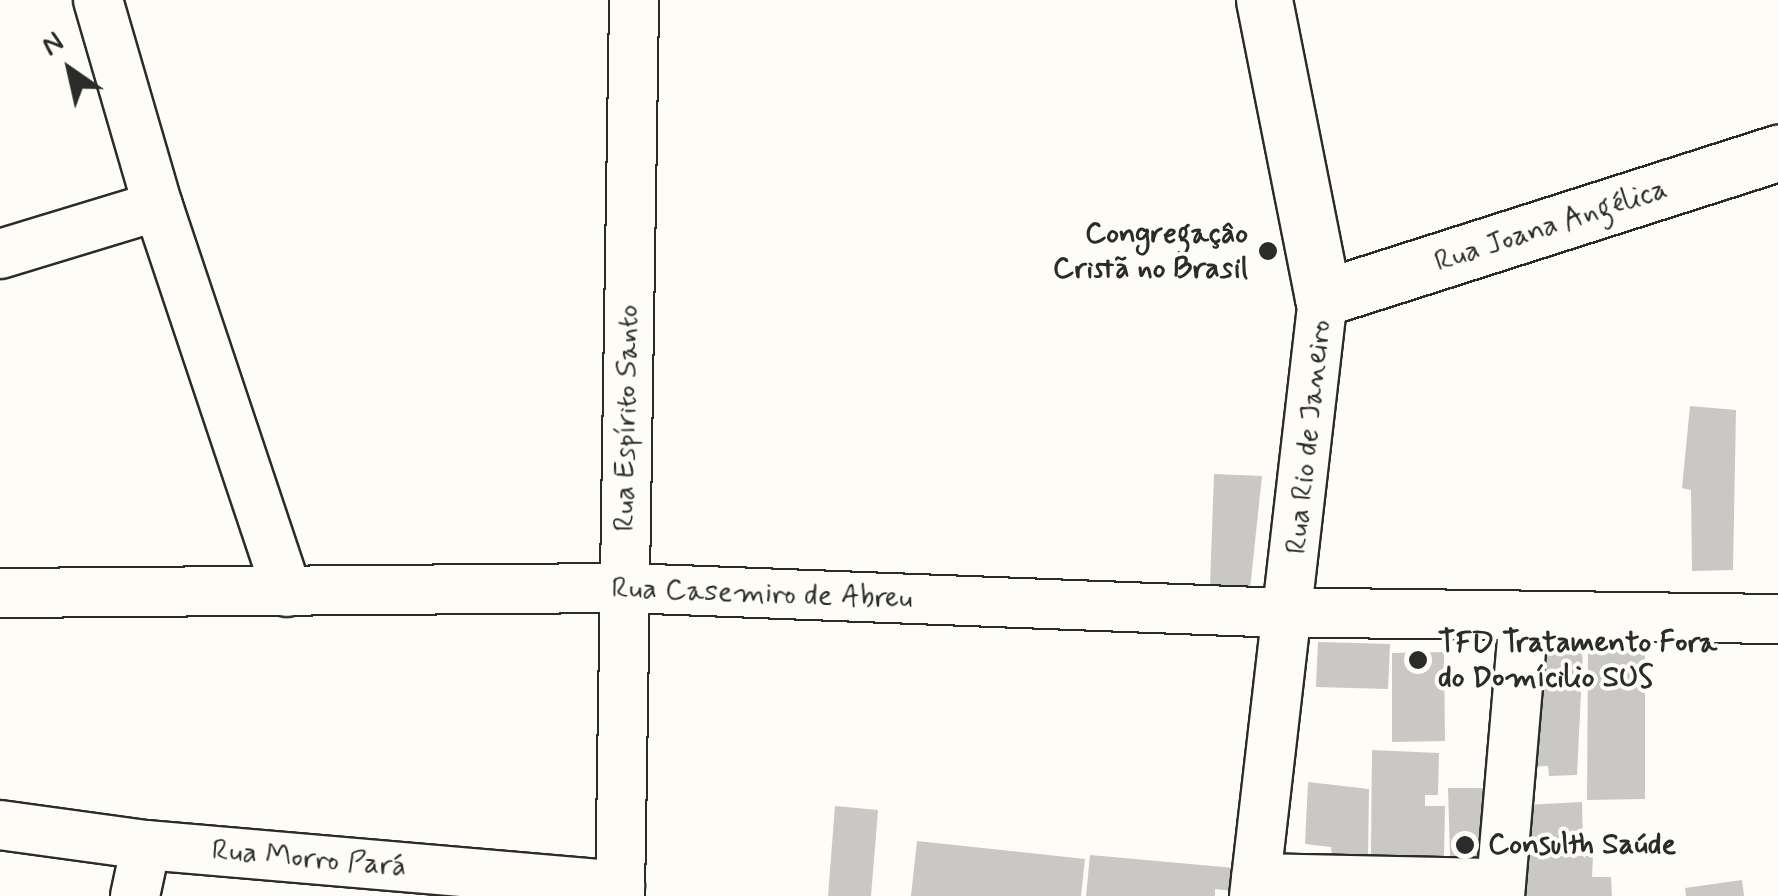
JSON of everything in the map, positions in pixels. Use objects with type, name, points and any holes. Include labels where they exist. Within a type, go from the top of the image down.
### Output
[{"type":"main road","name":"Rua Rio de Janeiro","points":[[1264,0],[1324,298]]},
{"type":"main road","name":"Rua Joana Angélica","points":[[1324,298],[1778,153]]},
{"type":"street","points":[[98,0],[158,206],[286,592]]},
{"type":"street","name":"Rua Espírito Santo","points":[[620,891],[634,0]]},
{"type":"street","points":[[0,254],[158,206]]},
{"type":"street","name":"Rua Rio de Janeiro","points":[[1255,887],[1324,298]]},
{"type":"street","name":"Rua Casemiro de Abreu","points":[[0,593],[624,588],[1290,612],[1778,619]]},
{"type":"street","points":[[1255,887],[1500,890],[1524,618]]},
{"type":"street","name":"Rua Morro Pará","points":[[0,825],[146,844],[620,891]]},
{"type":"street","points":[[135,896],[146,844]]},
{"type":"building","points":[[1690,406],[1736,410],[1733,570],[1692,571],[1691,490],[1682,488]]},
{"type":"building","points":[[1214,474],[1262,476],[1250,589],[1210,586]]},
{"type":"building","points":[[1318,642],[1390,644],[1388,689],[1316,687]]},
{"type":"building","points":[[1540,644],[1566,651],[1577,644],[1583,651],[1577,775],[1549,776],[1548,766],[1522,767]]},
{"type":"building","points":[[1645,647],[1645,799],[1587,800],[1588,648]]},
{"type":"building","points":[[1444,652],[1445,741],[1392,742],[1392,653]]},
{"type":"building","points":[[1372,750],[1439,753],[1438,795],[1425,795],[1425,806],[1445,806],[1444,857],[1371,854]]},
{"type":"building","points":[[1308,782],[1369,789],[1368,854],[1332,855],[1331,847],[1305,844]]},
{"type":"building","points":[[1448,788],[1490,788],[1488,858],[1450,857]]},
{"type":"building","points":[[1582,802],[1583,849],[1525,852],[1524,805]]},
{"type":"building","points":[[835,806],[878,810],[871,896],[828,896]]},
{"type":"building","points":[[917,841],[1085,859],[1081,896],[911,896]]},
{"type":"building","points":[[1090,855],[1235,868],[1233,891],[1215,889],[1215,896],[1086,896]]},
{"type":"building","points":[[1524,855],[1593,856],[1592,877],[1611,877],[1612,896],[1523,896]]},
{"type":"building","points":[[1742,880],[1744,896],[1686,896],[1685,888]]},
{"type":"place","name":"Congregaçâo Cristã no Brasil","points":[[1268,251]]},
{"type":"place","name":"TFD Tratamento Fora do Domícilio SUS","points":[[1418,660]]},
{"type":"place","name":"Consulth Saúde","points":[[1465,845]]}]
